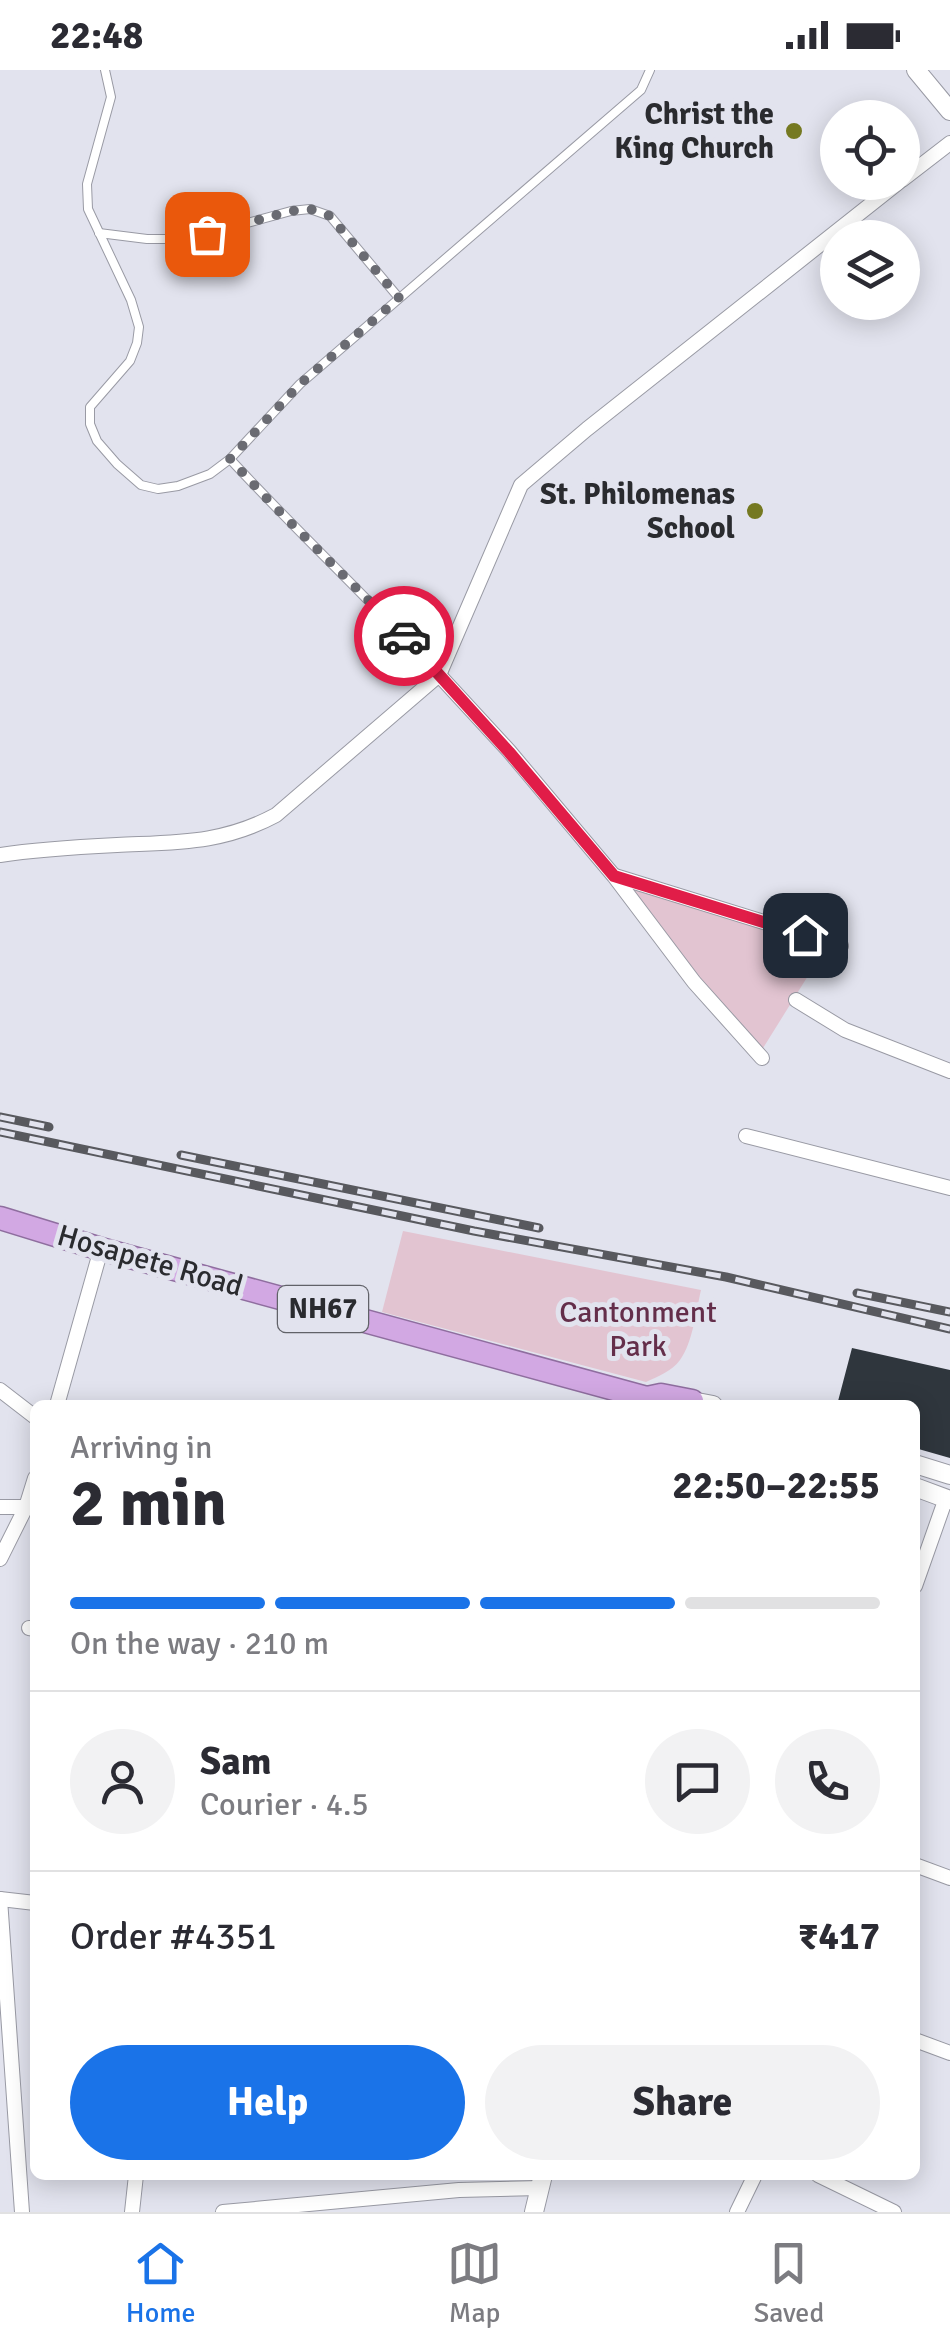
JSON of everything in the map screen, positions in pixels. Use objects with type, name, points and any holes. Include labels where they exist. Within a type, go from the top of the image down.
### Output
[{"type":"highway","name":"Hosapete Road","points":[[0,1218],[644,1400]]},
{"type":"highway","name":"Hosapete Road","points":[[654,1400],[661,1394],[684,1400]]},
{"type":"street","points":[[916,70],[950,112]]},
{"type":"street","points":[[920,166],[950,142]]},
{"type":"street","points":[[0,855],[83,846],[194,842],[251,828],[276,815],[439,675],[522,485],[877,200]]},
{"type":"street","points":[[439,675],[614,876],[694,982],[762,1058]]},
{"type":"street","points":[[614,876],[841,946]]},
{"type":"street","points":[[796,1000],[845,1030],[950,1071]]},
{"type":"street","points":[[746,1136],[950,1188]]},
{"type":"street","points":[[57,1400],[101,1248]]},
{"type":"street","points":[[0,1390],[30,1413]]},
{"type":"street","points":[[920,1466],[950,1476]]},
{"type":"street","points":[[920,1489],[948,1499],[920,1573]]},
{"type":"street","points":[[0,1559],[30,1494]]},
{"type":"street","points":[[0,1507],[26,1507]]},
{"type":"street","points":[[920,1867],[950,1878]]},
{"type":"street","points":[[22,2212],[0,1899],[30,1902]]},
{"type":"street","points":[[920,2042],[950,2053]]},
{"type":"street","points":[[132,2212],[135,2180]]},
{"type":"street","points":[[737,2212],[753,2180]]},
{"type":"street","points":[[828,2180],[894,2212]]},
{"type":"street","points":[[222,2212],[372,2206],[459,2190],[542,2181],[534,2212]]},
{"type":"lane","points":[[105,70],[111,97],[87,184],[88,208],[131,300],[139,327],[130,361],[90,407],[90,424],[97,441],[117,464],[142,485],[158,489],[210,474],[230,459],[300,384],[641,90],[650,70]]},
{"type":"lane","points":[[98,233],[172,240],[310,209],[330,216],[399,298]]},
{"type":"lane","points":[[230,459],[439,675]]},
{"type":"green space","points":[[625,885],[834,946],[811,971],[760,1053],[697,981]]},
{"type":"green space","name":"Cantonment Park","points":[[403,1231],[701,1290],[688,1344],[673,1367],[646,1382],[382,1312]]},
{"type":"building","points":[[852,1348],[950,1370],[950,1458],[920,1449],[920,1400],[838,1400]]},
{"type":"railway","points":[[0,1117],[49,1127]]},
{"type":"railway","points":[[0,1132],[474,1231],[726,1277],[950,1329]]},
{"type":"railway","points":[[181,1155],[539,1228]]},
{"type":"railway","points":[[857,1293],[950,1312]]},
{"type":"way so far","points":[[207,234],[310,209],[330,216],[399,298],[300,384],[230,459],[404,636]]},
{"type":"place","name":"Christ the King Church","points":[[794,131]]},
{"type":"place","name":"St. Philomenas School","points":[[755,511]]},
{"type":"route","points":[[404,636],[614,876],[805,935]]}]
